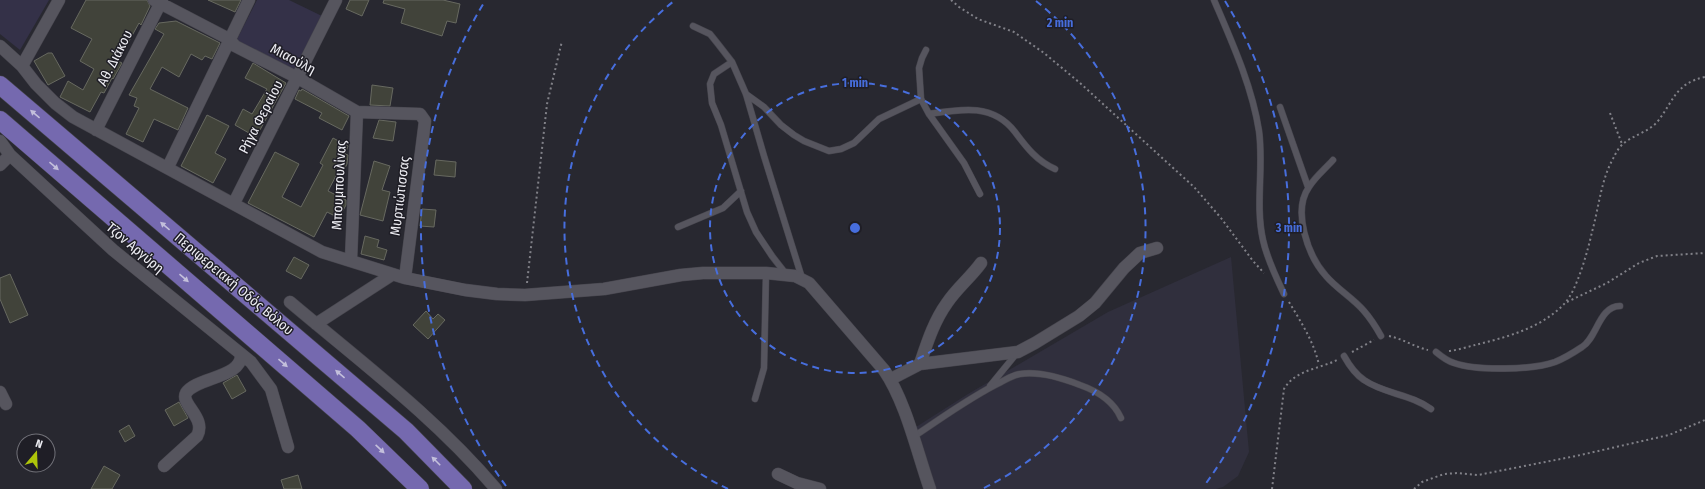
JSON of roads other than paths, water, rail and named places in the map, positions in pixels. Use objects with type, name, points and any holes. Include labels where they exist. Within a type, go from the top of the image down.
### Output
[{"type":"main road","name":"Περιφερειακή Οδός Βόλου","points":[[0,85],[406,431],[463,489]]},
{"type":"main road","name":"Περιφερειακή Οδός Βόλου","points":[[0,120],[358,429],[420,489]]},
{"type":"street","points":[[22,66],[59,0]]},
{"type":"street","points":[[168,167],[249,0]]},
{"type":"street","name":"Ρήγα Φεραίου","points":[[234,203],[336,0]]},
{"type":"street","name":"Μιαούλη","points":[[159,1],[229,39],[235,46],[298,78],[357,112],[420,114],[424,118]]},
{"type":"street","name":"Αθ. Διάκου","points":[[96,130],[159,1]]},
{"type":"street","points":[[0,46],[22,66],[36,84],[55,103],[73,117],[168,167],[312,247],[335,256],[399,276],[465,290],[497,294],[525,295],[604,289],[681,275],[766,273],[802,278],[816,290],[890,379],[913,437],[930,489]]},
{"type":"street","name":"Μπουμπουλίνας","points":[[351,260],[357,112]]},
{"type":"street","name":"Μυρτιώτισσας","points":[[399,276],[425,122],[424,118]]},
{"type":"street","name":"Τζον Αργύρη","points":[[0,141],[10,155],[113,250],[241,354],[258,370],[271,389],[288,447]]},
{"type":"street","points":[[0,165],[10,155]]},
{"type":"street","points":[[890,379],[920,364],[1018,352],[1079,316],[1095,303],[1124,268],[1140,253],[1157,248]]},
{"type":"street","points":[[920,364],[932,329],[947,303],[962,283],[973,274],[980,262]]},
{"type":"street","points":[[316,324],[399,276]]},
{"type":"street","points":[[290,302],[364,362],[412,405],[466,457],[496,489]]},
{"type":"street","points":[[164,466],[199,432],[199,422],[188,404],[185,397],[186,394],[196,386],[234,369],[240,361],[241,354]]},
{"type":"street","points":[[0,392],[6,404]]},
{"type":"street","points":[[778,474],[797,483],[820,489]]},
{"type":"lane","points":[[1214,0],[1234,48],[1256,114],[1260,134],[1260,217],[1263,241],[1272,268],[1284,294]]},
{"type":"lane","points":[[693,26],[710,34],[732,62],[746,94],[802,278]]},
{"type":"lane","points":[[926,50],[919,68],[921,99],[929,114],[964,163],[980,194]]},
{"type":"lane","points":[[732,62],[714,74],[710,84],[712,103],[721,125],[747,212],[756,232],[787,275]]},
{"type":"lane","points":[[746,94],[764,106],[781,125],[794,135],[804,141],[829,151],[841,149],[854,143],[879,119],[921,99]]},
{"type":"lane","points":[[1280,107],[1308,188]]},
{"type":"lane","points":[[929,114],[953,110],[973,110],[995,114],[1009,126],[1025,147],[1037,159],[1056,169]]},
{"type":"lane","points":[[1333,160],[1308,188],[1303,203],[1302,222],[1311,253],[1325,275],[1363,310],[1373,321],[1381,336]]},
{"type":"lane","points":[[678,227],[723,208],[741,191]]},
{"type":"lane","points":[[754,399],[764,368],[766,273]]},
{"type":"lane","points":[[1436,352],[1442,358],[1469,367],[1528,368],[1554,362],[1566,357],[1588,343],[1606,313],[1611,308],[1620,306]]},
{"type":"lane","points":[[989,388],[1018,352]]},
{"type":"lane","points":[[1344,356],[1352,369],[1364,380],[1378,388],[1414,400],[1431,409]]},
{"type":"lane","points":[[913,437],[954,409],[989,388],[1020,374],[1036,374],[1055,377],[1095,390],[1118,410],[1121,418]]}]
